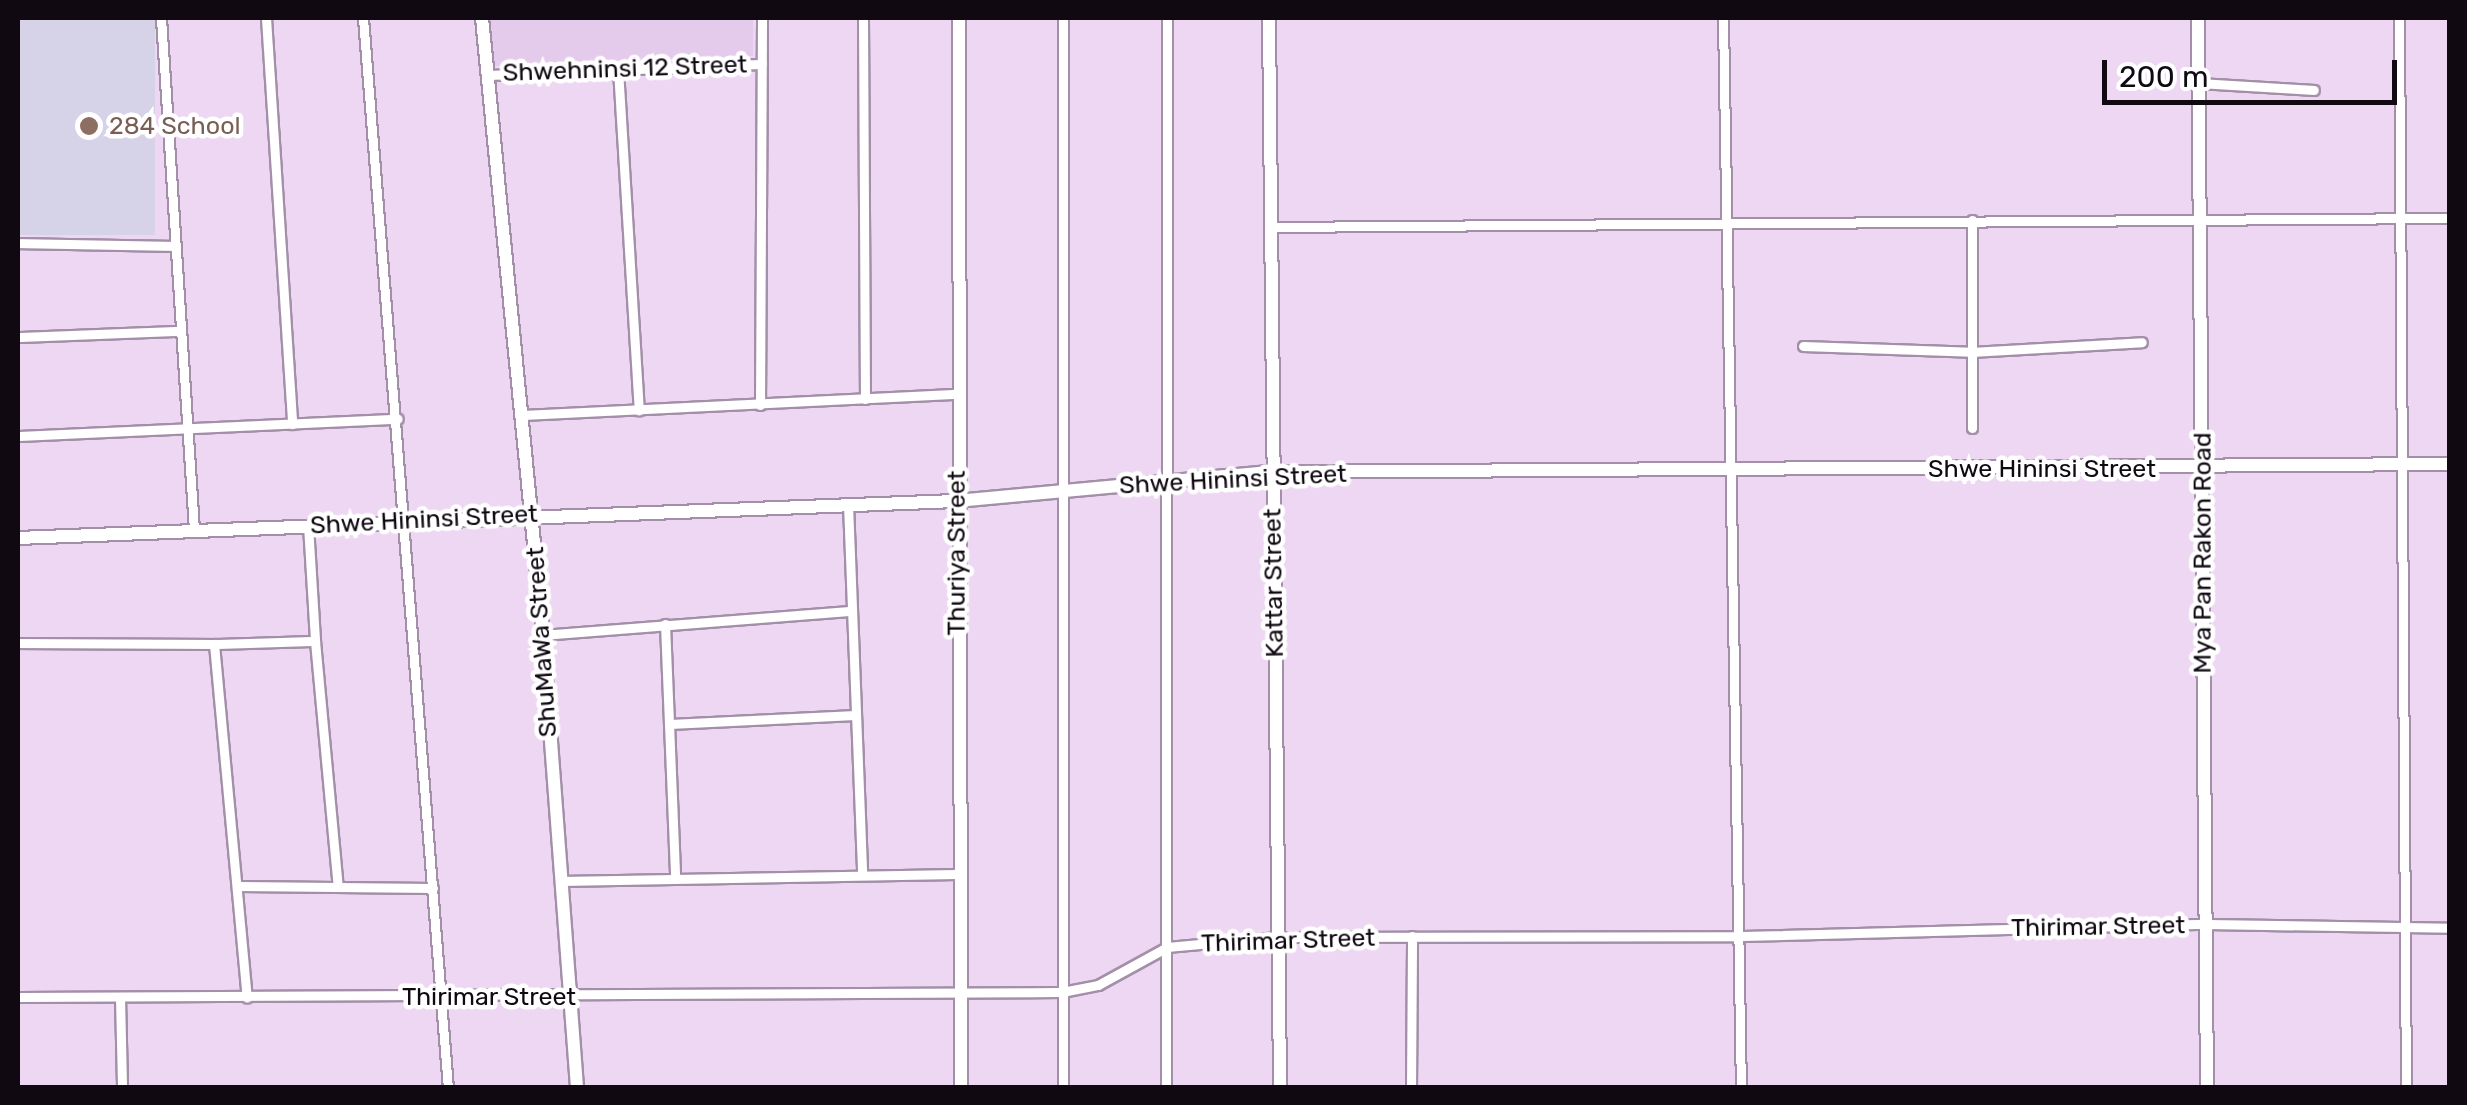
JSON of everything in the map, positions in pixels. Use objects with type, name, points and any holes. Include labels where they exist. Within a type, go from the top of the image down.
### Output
[{"type":"street","points":[[161,18],[177,331],[194,530]]},
{"type":"street","points":[[266,18],[292,424]]},
{"type":"street","points":[[363,18],[398,419],[448,1088]]},
{"type":"street","name":"ShuMaWa Street","points":[[482,18],[543,635],[577,1088]]},
{"type":"street","points":[[760,406],[762,18]]},
{"type":"street","points":[[863,18],[864,399]]},
{"type":"street","name":"Thuriya Street","points":[[959,18],[960,1088]]},
{"type":"street","points":[[1063,18],[1059,492],[1063,1088]]},
{"type":"street","points":[[1166,1088],[1167,18]]},
{"type":"street","name":"Kattar Street","points":[[1268,18],[1280,1088]]},
{"type":"street","points":[[1724,18],[1728,470],[1742,936],[1740,1088]]},
{"type":"street","name":"Mya Pan Rakon Road","points":[[2198,18],[2207,1088]]},
{"type":"street","points":[[2399,18],[2398,464],[2406,1088]]},
{"type":"street","name":"Shwehninsi 12 Street","points":[[488,75],[762,64]]},
{"type":"street","points":[[618,69],[639,410]]},
{"type":"street","points":[[2199,83],[2314,90]]},
{"type":"street","points":[[1270,228],[2450,218]]},
{"type":"street","points":[[1972,220],[1972,428]]},
{"type":"street","points":[[18,243],[172,246]]},
{"type":"street","points":[[18,337],[177,331]]},
{"type":"street","points":[[1803,346],[1971,352],[2142,342]]},
{"type":"street","points":[[522,414],[958,394]]},
{"type":"street","points":[[18,436],[398,419]]},
{"type":"street","name":"Shwe Hininsi Street","points":[[18,538],[957,501],[1272,472],[2450,464]]},
{"type":"street","points":[[848,504],[862,874]]},
{"type":"street","points":[[308,525],[338,887]]},
{"type":"street","points":[[543,635],[852,611]]},
{"type":"street","points":[[665,624],[675,876]]},
{"type":"street","points":[[18,643],[315,642]]},
{"type":"street","points":[[214,644],[247,997]]},
{"type":"street","points":[[669,724],[856,714]]},
{"type":"street","points":[[560,881],[957,874]]},
{"type":"street","points":[[239,886],[433,888]]},
{"type":"street","name":"Thirimar Street","points":[[18,998],[1062,992],[1098,985],[1166,947],[1278,936],[1742,936],[2206,924],[2450,928]]},
{"type":"street","points":[[1411,1088],[1412,936]]},
{"type":"street","points":[[120,997],[122,1088]]},
{"type":"shaded area","name":"284 School","points":[[18,18],[155,18],[155,235],[18,235]]},
{"type":"shaded area","points":[[490,18],[753,18],[753,56],[495,66]]},
{"type":"place","name":"284 School","points":[[89,126]]}]
